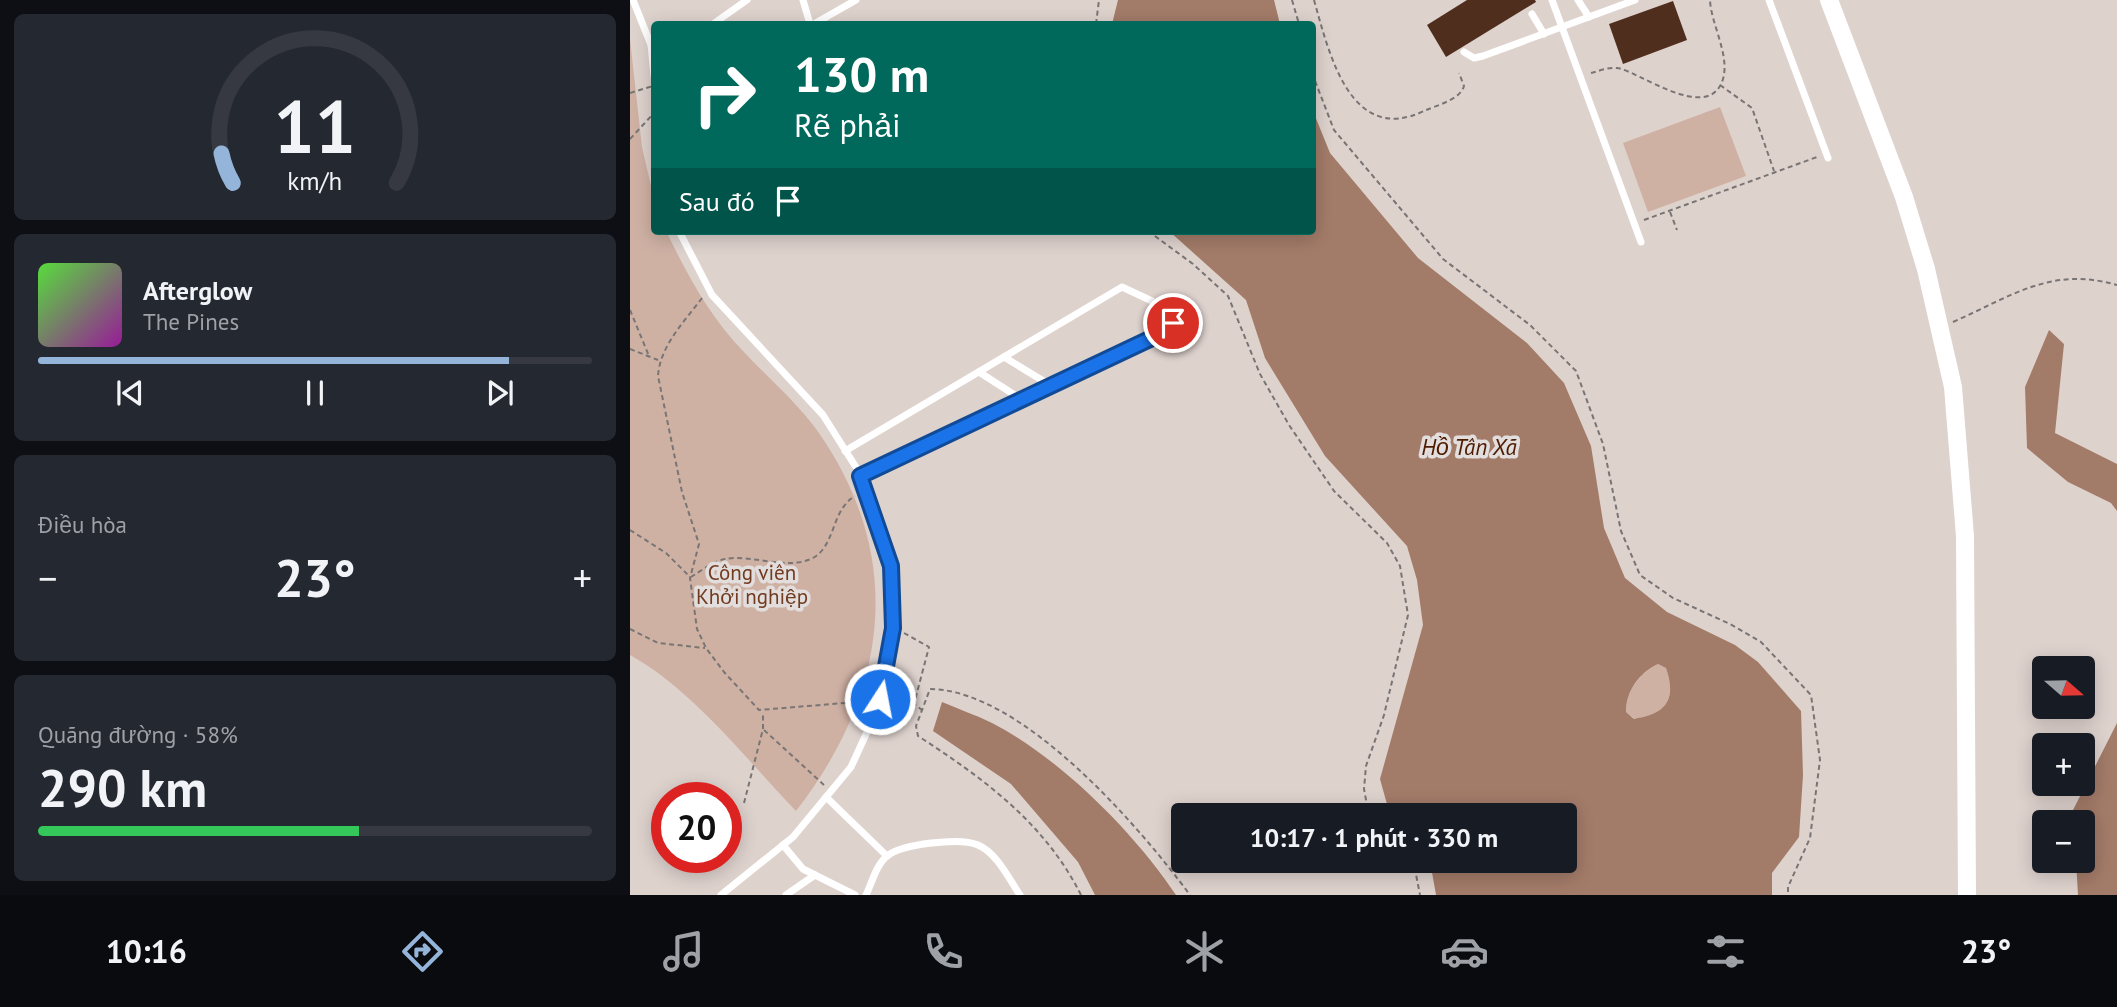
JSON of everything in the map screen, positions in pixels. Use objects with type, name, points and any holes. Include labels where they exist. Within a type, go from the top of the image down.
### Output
[{"type":"street","points":[[1829,0],[1904,197],[1941,327],[1954,399],[1964,509],[1967,895]]},
{"type":"lane","points":[[633,0],[651,45]]},
{"type":"lane","points":[[717,21],[747,0]]},
{"type":"lane","points":[[803,0],[811,21]]},
{"type":"lane","points":[[1552,0],[1641,242]]},
{"type":"lane","points":[[1578,0],[1589,17]]},
{"type":"lane","points":[[1464,52],[1474,58],[1483,56],[1635,0]]},
{"type":"lane","points":[[1769,0],[1828,158]]},
{"type":"lane","points":[[817,21],[852,1]]},
{"type":"lane","points":[[1532,14],[1544,34]]},
{"type":"lane","points":[[681,235],[708,289],[749,338],[823,415],[860,476],[891,566],[893,628],[878,711],[851,767],[783,845],[721,895]]},
{"type":"lane","points":[[845,451],[1122,287],[1152,301],[1173,323],[1173,328],[860,476]]},
{"type":"lane","points":[[1004,357],[1050,385]]},
{"type":"lane","points":[[979,372],[1021,399]]},
{"type":"lane","points":[[828,794],[887,856]]},
{"type":"lane","points":[[866,895],[887,856],[906,847],[965,842],[979,845],[991,854],[1020,895]]},
{"type":"lane","points":[[783,845],[803,869],[855,895]]},
{"type":"lane","points":[[786,895],[815,875]]},
{"type":"path","points":[[1096,21],[1099,0]]},
{"type":"path","points":[[1292,0],[1298,21]]},
{"type":"path","points":[[1314,0],[1335,67],[1348,90],[1364,109],[1381,119],[1406,119],[1458,96],[1464,86],[1459,73]]},
{"type":"path","points":[[1590,74],[1617,68],[1664,90],[1689,96],[1704,95],[1720,85],[1723,64],[1710,0]]},
{"type":"path","points":[[1316,83],[1334,130],[1434,249],[1530,325],[1576,371],[1603,444],[1621,531],[1640,575],[1674,598],[1730,624],[1760,642],[1811,695],[1820,760],[1810,838],[1788,895]]},
{"type":"path","points":[[1720,85],[1752,108],[1774,173]]},
{"type":"path","points":[[630,93],[651,87]]},
{"type":"path","points":[[630,139],[651,117]]},
{"type":"path","points":[[1644,220],[1818,157]]},
{"type":"path","points":[[1669,211],[1677,230]]},
{"type":"path","points":[[1153,235],[1193,264],[1227,296],[1260,374],[1289,425],[1334,491],[1387,543],[1400,566],[1408,615],[1384,715],[1366,766],[1364,789],[1367,803]]},
{"type":"path","points":[[1941,327],[2031,286],[2054,280],[2088,277],[2117,285]]},
{"type":"path","points":[[708,289],[659,360],[658,376],[682,492],[699,544],[690,578],[697,629],[706,648],[754,705],[763,710],[880,699]]},
{"type":"path","points":[[630,310],[649,356]]},
{"type":"path","points":[[630,349],[659,360]]},
{"type":"path","points":[[690,578],[725,559],[755,562],[810,559],[818,554],[826,542],[839,509],[847,501],[866,492]]},
{"type":"path","points":[[630,530],[667,553],[690,578]]},
{"type":"path","points":[[893,628],[929,647],[914,704],[922,710]]},
{"type":"path","points":[[630,629],[658,643],[706,648]]},
{"type":"path","points":[[1081,895],[1068,869],[1008,799],[978,774],[918,736],[916,726],[930,689],[940,689],[974,700],[1037,736],[1082,771],[1129,820],[1190,895]]},
{"type":"path","points":[[744,803],[763,729],[763,710]]},
{"type":"path","points":[[763,729],[828,794]]},
{"type":"path","points":[[1415,873],[1420,895]]},
{"type":"shaded area","points":[[630,0],[2117,0],[2117,895],[630,895]]},
{"type":"green space","name":"Công viên Khởi nghiệp","points":[[630,39],[642,147],[651,186],[651,235],[668,235],[709,309],[731,338],[802,411],[819,433],[847,481],[865,529],[874,578],[875,626],[866,673],[850,720],[827,766],[796,811],[697,706],[630,655]]},
{"type":"green space","points":[[1720,107],[1746,176],[1648,212],[1623,143]]},
{"type":"green space","points":[[1658,664],[1666,668],[1669,697],[1661,709],[1635,719],[1626,712],[1628,697],[1640,678]]},
{"type":"water","points":[[1118,0],[1274,0],[1279,21],[1113,21]]},
{"type":"water","name":"Hồ Tân Xã","points":[[1316,118],[1330,153],[1418,258],[1527,343],[1564,383],[1591,446],[1604,528],[1625,578],[1667,612],[1735,645],[1758,662],[1801,711],[1803,775],[1799,837],[1772,873],[1772,895],[1436,895],[1432,873],[1577,873],[1577,803],[1387,803],[1380,779],[1423,625],[1417,580],[1407,546],[1325,456],[1265,358],[1246,300],[1173,235],[1316,235]],"holes":[[[1658,664],[1666,668],[1670,689],[1666,704],[1654,713],[1634,719],[1626,712],[1631,690],[1645,672]]]},
{"type":"water","points":[[2049,330],[2064,344],[2055,433],[2117,464],[2117,511],[2111,503],[2068,482],[2027,448],[2025,387]]},
{"type":"water","points":[[942,702],[986,720],[1018,738],[1069,776],[1139,846],[1176,895],[1095,895],[1078,862],[1011,784],[933,731]]},
{"type":"water","points":[[2117,723],[2117,895],[2078,895],[2077,873],[2095,873],[2095,810],[2073,810],[2080,796],[2095,796],[2095,766]]},
{"type":"building","points":[[1467,0],[1536,2],[1446,57],[1427,25]]},
{"type":"building","points":[[1673,1],[1687,40],[1623,64],[1609,24]]},
{"type":"route","points":[[880,699],[893,628],[891,566],[860,476],[1173,328],[1173,323]]}]
